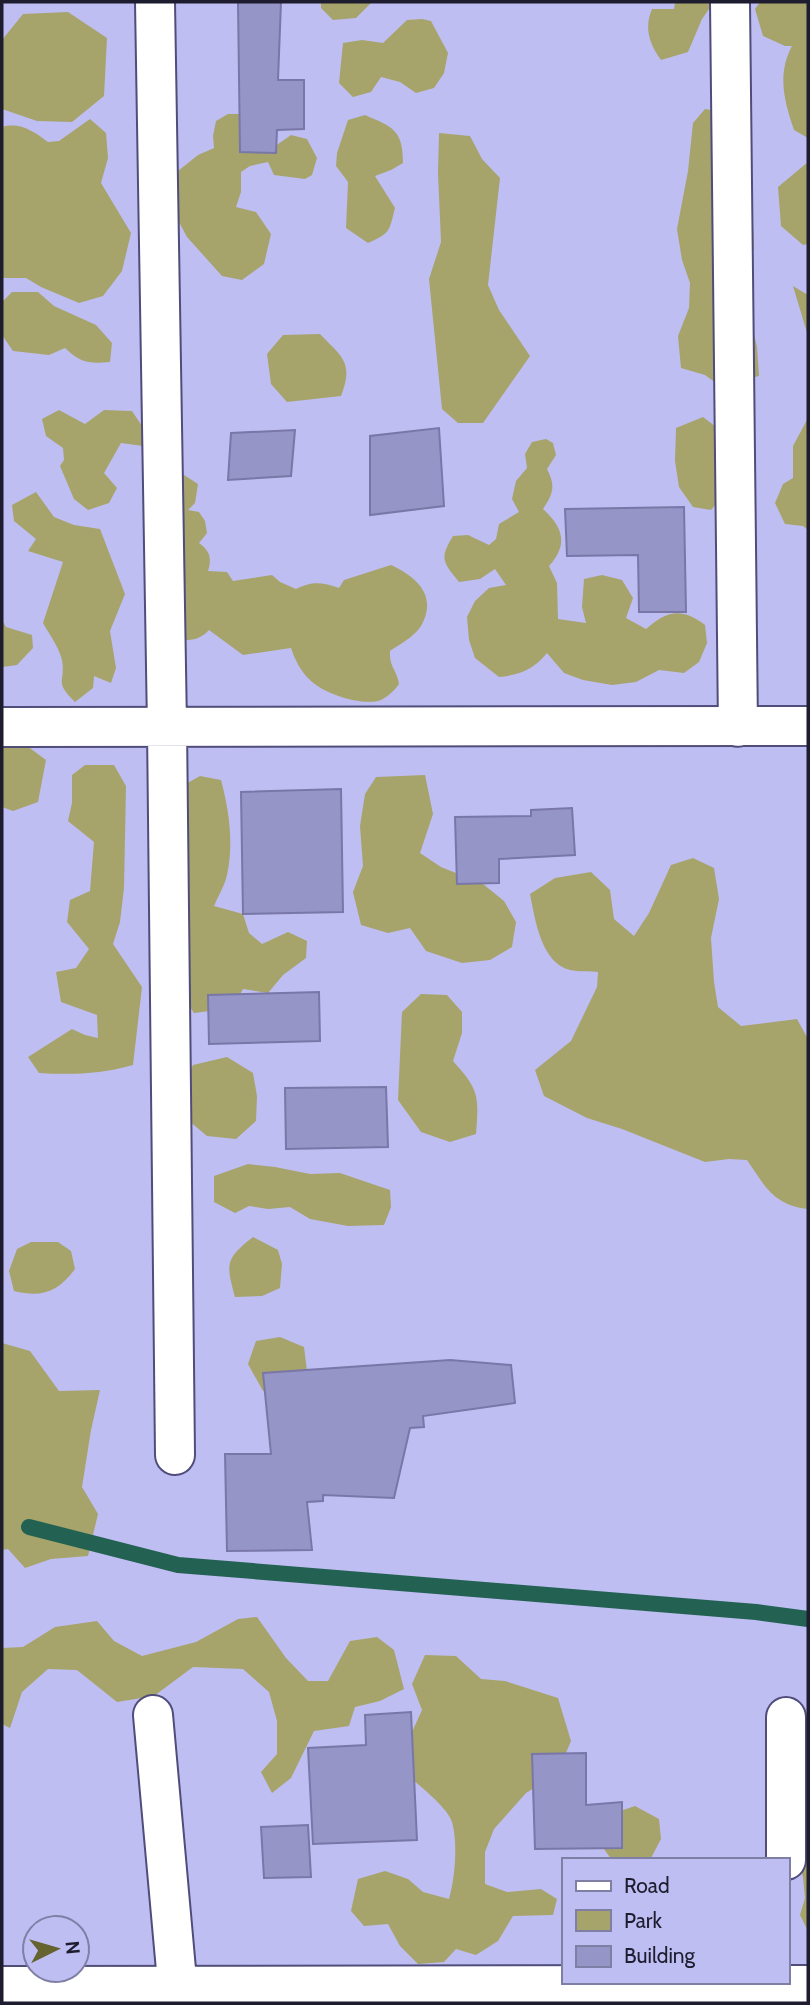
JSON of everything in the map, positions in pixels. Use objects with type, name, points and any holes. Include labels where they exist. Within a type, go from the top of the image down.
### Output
[{"type":"street","points":[[155,2],[175,1455]]},
{"type":"street","points":[[730,2],[738,727]]},
{"type":"street","points":[[2,727],[808,726]]},
{"type":"street","points":[[153,1715],[178,1995]]},
{"type":"street","points":[[786,1717],[786,1858]]},
{"type":"street","points":[[2,1986],[178,1995],[792,1989]]},
{"type":"green space","points":[[321,2],[372,2],[356,18],[333,20],[321,8]]},
{"type":"green space","points":[[675,2],[714,2],[702,19],[688,52],[661,60],[653,48],[648,23],[652,9],[674,9]]},
{"type":"green space","points":[[760,2],[808,2],[808,138],[794,130],[785,98],[783,77],[792,46],[785,46],[763,36],[755,9]]},
{"type":"green space","points":[[68,12],[107,38],[104,96],[72,122],[37,121],[2,109],[2,40],[23,14]]},
{"type":"green space","points":[[407,20],[431,21],[448,53],[444,73],[434,88],[416,93],[400,82],[381,77],[371,92],[353,97],[339,83],[343,43],[362,40],[383,43]]},
{"type":"green space","points":[[705,109],[741,115],[753,224],[754,249],[746,269],[745,296],[757,347],[759,376],[720,386],[705,375],[681,368],[678,336],[689,308],[690,283],[682,260],[677,229],[688,171],[693,123]]},
{"type":"green space","points":[[228,114],[246,114],[271,149],[291,135],[307,139],[317,158],[312,175],[305,179],[274,175],[268,162],[250,166],[241,172],[241,192],[236,207],[256,212],[271,234],[264,264],[242,280],[222,276],[187,237],[172,209],[178,171],[198,155],[214,148],[216,121]]},
{"type":"green space","points":[[365,115],[394,131],[403,152],[403,163],[375,176],[395,208],[388,230],[368,243],[346,228],[348,182],[336,166],[337,153],[348,120]]},
{"type":"green space","points":[[90,119],[106,133],[108,158],[101,183],[131,233],[122,271],[103,296],[79,303],[26,278],[2,278],[2,127],[21,127],[48,142],[59,141]]},
{"type":"green space","points":[[439,133],[470,136],[482,159],[500,178],[488,285],[499,310],[530,356],[483,423],[458,423],[442,409],[429,279],[441,242]]},
{"type":"green space","points":[[808,162],[808,244],[803,245],[781,226],[778,187]]},
{"type":"green space","points":[[793,286],[808,295],[808,336]]},
{"type":"green space","points":[[12,292],[38,292],[54,306],[96,325],[112,343],[110,362],[86,361],[65,348],[49,355],[13,351],[2,335],[2,302]]},
{"type":"green space","points":[[320,334],[344,361],[346,375],[341,396],[287,402],[271,384],[267,354],[283,335]]},
{"type":"green space","points":[[59,410],[85,424],[104,410],[132,411],[142,426],[143,446],[121,443],[104,473],[117,488],[109,503],[88,510],[74,499],[60,466],[64,460],[63,448],[46,436],[42,419]]},
{"type":"green space","points":[[703,417],[724,433],[721,498],[711,510],[693,507],[679,487],[675,461],[676,428]]},
{"type":"green space","points":[[808,418],[808,530],[803,526],[785,524],[775,503],[783,484],[793,478],[793,446]]},
{"type":"green space","points":[[546,439],[553,443],[556,455],[547,469],[552,480],[552,490],[543,509],[555,523],[561,537],[559,551],[549,566],[557,583],[558,619],[586,623],[582,607],[584,579],[602,575],[622,580],[633,598],[626,618],[646,629],[661,618],[674,614],[689,616],[705,625],[707,643],[699,662],[684,673],[659,670],[636,682],[612,685],[583,680],[564,673],[547,653],[526,670],[499,677],[475,658],[469,640],[467,617],[475,601],[489,588],[506,585],[495,569],[480,579],[459,582],[446,565],[446,550],[453,536],[468,535],[489,545],[496,539],[499,524],[519,512],[512,499],[516,481],[527,468],[525,454],[532,442]]},
{"type":"green space","points":[[172,474],[184,475],[198,484],[195,503],[188,510],[199,512],[205,521],[207,533],[199,543],[209,555],[208,571],[227,572],[233,581],[272,575],[296,589],[317,583],[339,588],[344,580],[391,565],[409,575],[426,597],[426,615],[415,634],[390,651],[399,684],[393,691],[381,700],[370,702],[333,694],[307,677],[291,648],[243,655],[209,630],[193,639],[174,639],[175,560],[183,546],[171,538]]},
{"type":"green space","points":[[36,492],[54,517],[74,525],[100,529],[125,594],[110,631],[116,668],[111,683],[94,676],[93,688],[75,702],[62,685],[61,655],[43,623],[63,562],[28,551],[36,539],[14,521],[12,505]]},
{"type":"green space","points":[[2,620],[6,627],[32,635],[33,648],[17,665],[2,667]]},
{"type":"green space","points":[[19,740],[46,760],[38,802],[13,811],[2,807],[2,741]]},
{"type":"green space","points":[[85,765],[114,765],[126,786],[124,888],[120,922],[113,944],[142,987],[133,1065],[86,1073],[39,1073],[28,1057],[72,1029],[98,1038],[97,1015],[61,1002],[56,972],[76,968],[89,949],[67,922],[70,900],[90,891],[94,842],[68,821],[72,803],[72,775]]},
{"type":"green space","points":[[425,775],[433,814],[420,853],[441,867],[483,884],[504,901],[516,922],[512,947],[490,960],[462,963],[426,951],[410,928],[388,933],[361,925],[353,892],[363,866],[360,826],[365,794],[376,777]]},
{"type":"green space","points":[[200,776],[221,780],[230,827],[227,875],[214,906],[243,914],[249,933],[262,944],[288,932],[307,941],[306,958],[283,975],[268,993],[243,989],[233,1008],[194,1013],[165,969],[182,786]]},
{"type":"green space","points":[[693,858],[714,868],[719,899],[711,938],[718,1007],[741,1026],[797,1019],[808,1039],[808,1209],[778,1199],[747,1160],[705,1162],[587,1118],[544,1096],[535,1070],[571,1041],[597,987],[598,972],[570,970],[552,959],[541,939],[530,894],[555,878],[591,872],[610,890],[614,919],[634,936],[649,913],[671,865]]},
{"type":"green space","points":[[421,994],[447,995],[462,1012],[462,1033],[453,1061],[468,1079],[475,1094],[476,1134],[450,1142],[421,1132],[398,1100],[402,1012]]},
{"type":"green space","points":[[227,1057],[253,1073],[257,1096],[256,1121],[236,1139],[207,1136],[182,1115],[181,1086],[193,1065]]},
{"type":"green space","points":[[248,1164],[310,1174],[340,1173],[390,1190],[391,1207],[384,1225],[348,1226],[310,1219],[290,1207],[268,1209],[249,1206],[235,1213],[214,1202],[214,1176]]},
{"type":"green space","points":[[253,1237],[278,1250],[282,1264],[280,1288],[262,1296],[235,1297],[230,1263],[237,1251]]},
{"type":"green space","points":[[31,1242],[58,1242],[71,1251],[75,1269],[56,1288],[33,1294],[14,1291],[9,1271],[17,1249]]},
{"type":"green space","points":[[280,1337],[304,1347],[307,1371],[284,1392],[263,1391],[248,1364],[256,1341]]},
{"type":"green space","points":[[2,1343],[30,1351],[59,1391],[100,1390],[82,1487],[98,1514],[88,1556],[51,1559],[25,1568],[8,1549],[2,1550]]},
{"type":"green space","points":[[257,1617],[286,1658],[308,1681],[328,1681],[350,1641],[377,1637],[394,1650],[404,1689],[380,1701],[355,1707],[349,1726],[314,1731],[291,1778],[272,1793],[261,1772],[277,1754],[277,1721],[269,1692],[243,1669],[193,1667],[154,1696],[117,1702],[77,1670],[48,1669],[22,1692],[10,1728],[2,1724],[2,1648],[23,1647],[55,1627],[97,1621],[114,1641],[142,1656],[196,1642],[238,1619]]},
{"type":"green space","points":[[425,1655],[456,1656],[481,1679],[505,1681],[558,1698],[571,1741],[557,1774],[526,1793],[494,1829],[485,1852],[485,1884],[507,1892],[541,1889],[557,1899],[553,1915],[513,1916],[498,1941],[476,1955],[456,1949],[444,1962],[418,1964],[400,1946],[388,1924],[364,1926],[351,1911],[358,1879],[385,1871],[408,1879],[423,1892],[449,1899],[455,1860],[452,1822],[439,1804],[407,1775],[412,1732],[422,1710],[412,1684]]},
{"type":"green space","points":[[635,1806],[659,1819],[661,1839],[651,1858],[611,1858],[601,1845],[606,1816]]},
{"type":"green space","points":[[808,1825],[808,1931],[800,1915],[805,1898],[803,1877],[796,1853],[799,1828]]},
{"type":"building","points":[[238,2],[281,2],[278,80],[304,80],[304,129],[277,130],[276,153],[240,152]]},
{"type":"building","points":[[439,428],[444,506],[370,515],[370,436]]},
{"type":"building","points":[[295,430],[291,476],[228,480],[231,433]]},
{"type":"building","points":[[684,507],[686,612],[639,612],[638,555],[567,556],[565,509]]},
{"type":"building","points":[[341,789],[343,912],[243,914],[241,792]]},
{"type":"building","points":[[572,808],[575,855],[499,859],[499,883],[457,884],[455,817],[531,816],[531,810]]},
{"type":"building","points":[[319,992],[320,1041],[209,1044],[208,995]]},
{"type":"building","points":[[386,1087],[388,1147],[286,1149],[285,1088]]},
{"type":"building","points":[[450,1360],[511,1365],[515,1403],[423,1416],[424,1427],[410,1428],[394,1498],[323,1495],[323,1501],[307,1502],[312,1550],[227,1551],[225,1454],[271,1454],[263,1373]]},
{"type":"building","points":[[411,1712],[417,1840],[313,1844],[308,1748],[366,1745],[365,1715]]},
{"type":"building","points":[[586,1753],[586,1805],[622,1802],[622,1848],[535,1849],[532,1754]]},
{"type":"building","points":[[308,1825],[311,1877],[264,1878],[261,1827]]},
{"type":"waterway","points":[[29,1527],[178,1565],[756,1612],[808,1619]]}]
